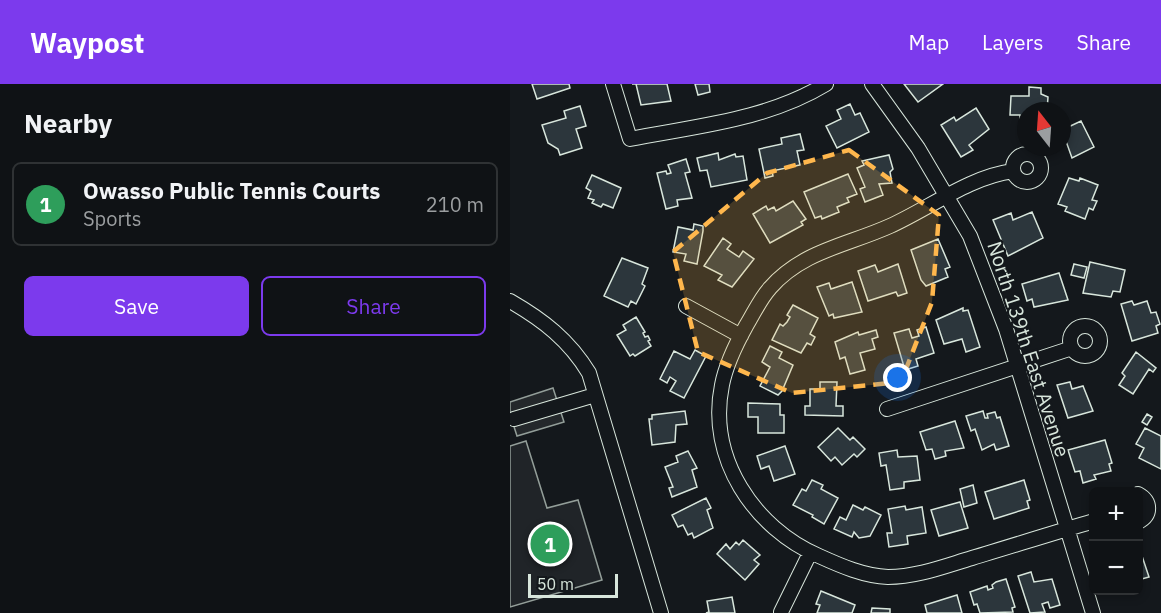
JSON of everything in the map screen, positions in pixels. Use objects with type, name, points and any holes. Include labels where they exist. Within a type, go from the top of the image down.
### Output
[{"type":"street","points":[[613,84],[630,139],[762,112],[804,96],[826,84]]},
{"type":"street","name":"North 139th East Avenue","points":[[872,84],[918,148],[948,196],[970,236],[983,267],[1018,368],[1093,613]]},
{"type":"street","points":[[1013,171],[977,182],[890,226],[828,248],[798,263],[770,288],[741,336],[727,367],[719,400],[722,438],[739,486],[755,510],[773,529],[810,553],[862,573],[889,577],[906,576],[1089,522]]},
{"type":"street","points":[[510,301],[545,321],[561,336],[589,373],[661,613]]},
{"type":"street","points":[[686,306],[741,336]]},
{"type":"street","points":[[887,409],[1018,368],[1072,348]]},
{"type":"street","points":[[514,419],[595,395]]},
{"type":"street","points":[[1143,498],[1149,508],[1143,518]]},
{"type":"street","points":[[781,612],[810,553]]},
{"type":"highlighted area","points":[[849,150],[939,215],[932,302],[901,382],[792,393],[698,352],[673,252],[767,173]]},
{"type":"shaded area","points":[[553,388],[564,422],[517,436],[510,414],[510,402]]},
{"type":"shaded area","points":[[526,441],[547,508],[578,500],[602,580],[510,607],[510,446]]},
{"type":"building","points":[[532,84],[569,84],[570,88],[537,99]]},
{"type":"building","points":[[636,84],[667,84],[671,101],[641,105]]},
{"type":"building","points":[[695,84],[709,84],[710,92],[698,95]]},
{"type":"building","points":[[904,84],[943,84],[918,102]]},
{"type":"building","points":[[1029,87],[1041,88],[1041,94],[1048,97],[1048,102],[1017,102],[1017,115],[1010,115],[1011,96],[1029,96]]},
{"type":"building","points":[[850,104],[855,115],[860,113],[869,132],[837,148],[826,126],[841,119],[837,110]]},
{"type":"building","points":[[580,106],[586,126],[576,129],[582,148],[560,155],[558,149],[548,143],[542,125],[566,118],[564,111]]},
{"type":"building","points":[[976,108],[989,129],[969,145],[973,150],[961,157],[941,125],[954,117],[956,121]]},
{"type":"building","points":[[1081,121],[1094,147],[1072,158],[1071,155],[1071,126]]},
{"type":"building","points":[[800,134],[804,150],[797,151],[800,165],[772,171],[773,176],[765,178],[759,149],[782,144],[781,138]]},
{"type":"building","points":[[718,153],[719,160],[735,154],[736,157],[743,156],[747,180],[711,187],[707,170],[700,171],[697,158]]},
{"type":"building","points":[[889,155],[893,169],[890,172],[892,183],[879,184],[883,195],[865,202],[860,189],[865,187],[857,168],[864,165],[862,161]]},
{"type":"building","points":[[686,159],[690,172],[685,173],[692,198],[677,200],[678,206],[666,209],[657,173],[666,171],[667,174],[671,173],[668,165]]},
{"type":"building","points":[[848,174],[857,194],[847,198],[849,202],[837,207],[839,212],[822,219],[821,216],[815,218],[804,192]]},
{"type":"building","points":[[592,175],[621,188],[613,208],[603,204],[601,207],[592,203],[594,200],[588,198],[591,191],[586,188]]},
{"type":"building","points":[[1069,178],[1079,181],[1080,178],[1098,185],[1092,200],[1097,201],[1093,210],[1089,208],[1085,219],[1065,211],[1067,207],[1058,204]]},
{"type":"building","points":[[793,201],[806,219],[801,222],[803,225],[770,243],[753,214],[766,206],[768,210],[774,207],[776,211]]},
{"type":"building","points":[[1032,212],[1043,238],[1008,256],[993,220],[1011,213],[1013,220]]},
{"type":"building","points":[[694,224],[703,226],[697,264],[684,261],[686,254],[673,252],[678,227],[693,230]]},
{"type":"building","points":[[723,238],[731,244],[727,249],[739,257],[743,251],[754,259],[732,287],[718,280],[722,275],[704,266]]},
{"type":"building","points":[[938,239],[950,267],[945,269],[948,277],[926,286],[921,280],[911,250]]},
{"type":"building","points":[[622,258],[648,268],[642,284],[645,286],[636,304],[631,301],[628,307],[604,296]]},
{"type":"building","points":[[1090,262],[1125,270],[1120,292],[1113,291],[1111,297],[1083,293]]},
{"type":"building","points":[[898,264],[907,293],[898,296],[896,292],[868,301],[858,271],[875,265],[878,272]]},
{"type":"building","points":[[1074,264],[1087,267],[1084,278],[1071,275]]},
{"type":"building","points":[[1059,273],[1068,300],[1034,307],[1032,299],[1027,301],[1022,284]]},
{"type":"building","points":[[852,282],[862,312],[834,318],[833,314],[829,316],[817,287],[829,283],[831,289]]},
{"type":"building","points":[[1132,301],[1134,305],[1147,301],[1151,313],[1156,312],[1160,324],[1156,326],[1158,333],[1132,341],[1121,304]]},
{"type":"building","points":[[793,305],[818,318],[810,334],[815,337],[811,345],[807,343],[801,353],[772,340],[780,324],[783,326],[790,317],[787,315]]},
{"type":"building","points":[[963,308],[963,311],[968,310],[980,347],[966,352],[962,339],[944,344],[936,320]]},
{"type":"building","points":[[636,317],[645,332],[643,333],[645,337],[648,336],[651,346],[635,356],[633,354],[630,356],[617,335],[626,330],[623,325]]},
{"type":"building","points":[[926,327],[934,353],[916,359],[918,366],[905,370],[894,333],[909,329],[912,338],[919,336],[917,330]]},
{"type":"building","points":[[876,330],[878,337],[872,339],[875,349],[860,353],[865,370],[850,374],[845,357],[840,359],[835,342],[858,332],[859,335]]},
{"type":"building","points":[[770,346],[782,352],[779,358],[793,365],[778,395],[760,386],[770,367],[762,362]]},
{"type":"building","points":[[695,350],[706,356],[684,398],[670,391],[676,381],[670,377],[667,383],[660,379],[674,351],[690,359]]},
{"type":"building","points":[[1136,352],[1156,368],[1153,372],[1149,369],[1133,394],[1119,385],[1125,376],[1122,373]]},
{"type":"building","points":[[820,382],[837,382],[836,406],[843,406],[843,416],[805,415],[805,406],[810,406],[810,389],[820,389]]},
{"type":"building","points":[[1070,382],[1072,389],[1083,386],[1093,411],[1068,418],[1057,385]]},
{"type":"building","points":[[748,403],[780,404],[780,415],[784,415],[784,433],[758,433],[758,417],[748,417]]},
{"type":"building","points":[[685,411],[687,424],[676,425],[675,442],[652,445],[649,419],[652,419],[652,415]]},
{"type":"building","points":[[983,411],[985,418],[988,418],[987,414],[995,412],[997,418],[1000,417],[1009,446],[996,450],[994,444],[982,450],[975,429],[971,431],[966,416]]},
{"type":"building","points":[[1147,414],[1152,417],[1147,425],[1142,422]]},
{"type":"building","points":[[955,421],[964,448],[945,451],[946,456],[935,459],[932,449],[926,450],[920,432]]},
{"type":"building","points":[[838,428],[850,440],[853,437],[865,449],[857,457],[854,454],[842,465],[835,457],[831,461],[818,447]]},
{"type":"building","points":[[1145,428],[1161,436],[1161,469],[1139,458],[1144,448],[1136,444]]},
{"type":"building","points":[[1105,440],[1112,463],[1109,464],[1111,471],[1094,475],[1096,479],[1083,483],[1080,471],[1075,472],[1068,450]]},
{"type":"building","points":[[785,446],[795,474],[774,481],[769,466],[761,469],[757,456]]},
{"type":"building","points":[[897,450],[898,457],[917,456],[920,480],[904,482],[904,488],[890,490],[886,465],[881,466],[879,453]]},
{"type":"building","points":[[688,451],[697,468],[692,470],[697,487],[672,497],[669,488],[673,487],[665,467],[678,462],[676,456]]},
{"type":"building","points":[[812,480],[823,485],[821,489],[838,498],[824,524],[812,517],[813,515],[793,505],[802,489],[806,491]]},
{"type":"building","points":[[1024,480],[1030,500],[1027,501],[1029,508],[994,519],[985,492]]},
{"type":"building","points":[[973,485],[977,503],[964,507],[960,489]]},
{"type":"building","points":[[706,498],[711,508],[707,510],[713,528],[694,538],[692,533],[688,535],[683,525],[678,527],[672,515]]},
{"type":"building","points":[[960,502],[968,528],[939,536],[931,510]]},
{"type":"building","points":[[853,505],[863,510],[865,507],[881,515],[870,536],[859,538],[854,532],[852,537],[834,529],[840,517],[846,520]]},
{"type":"building","points":[[905,506],[906,510],[922,507],[926,533],[907,536],[908,544],[889,547],[887,533],[892,533],[888,509]]},
{"type":"building","points":[[743,540],[760,555],[754,560],[759,564],[745,580],[717,554],[726,544],[730,549],[736,542],[739,545]]},
{"type":"building","points":[[1143,559],[1149,577],[1143,579]]},
{"type":"building","points":[[1031,572],[1034,582],[1052,579],[1060,605],[1050,608],[1048,602],[1042,604],[1045,612],[1030,613],[1018,576]]},
{"type":"building","points":[[1006,579],[1015,607],[1012,608],[1013,612],[980,613],[977,604],[974,605],[970,592],[987,586],[988,590],[993,588],[992,585],[996,582]]},
{"type":"building","points":[[821,591],[855,605],[852,613],[817,613],[820,605],[816,604]]},
{"type":"building","points":[[957,595],[962,613],[927,613],[925,605]]},
{"type":"building","points":[[732,597],[735,613],[706,613],[709,612],[707,601]]},
{"type":"building","points":[[872,608],[890,609],[890,613],[871,613]]},
{"type":"place","name":"Owasso Public Tennis Courts","points":[[550,544]]}]
